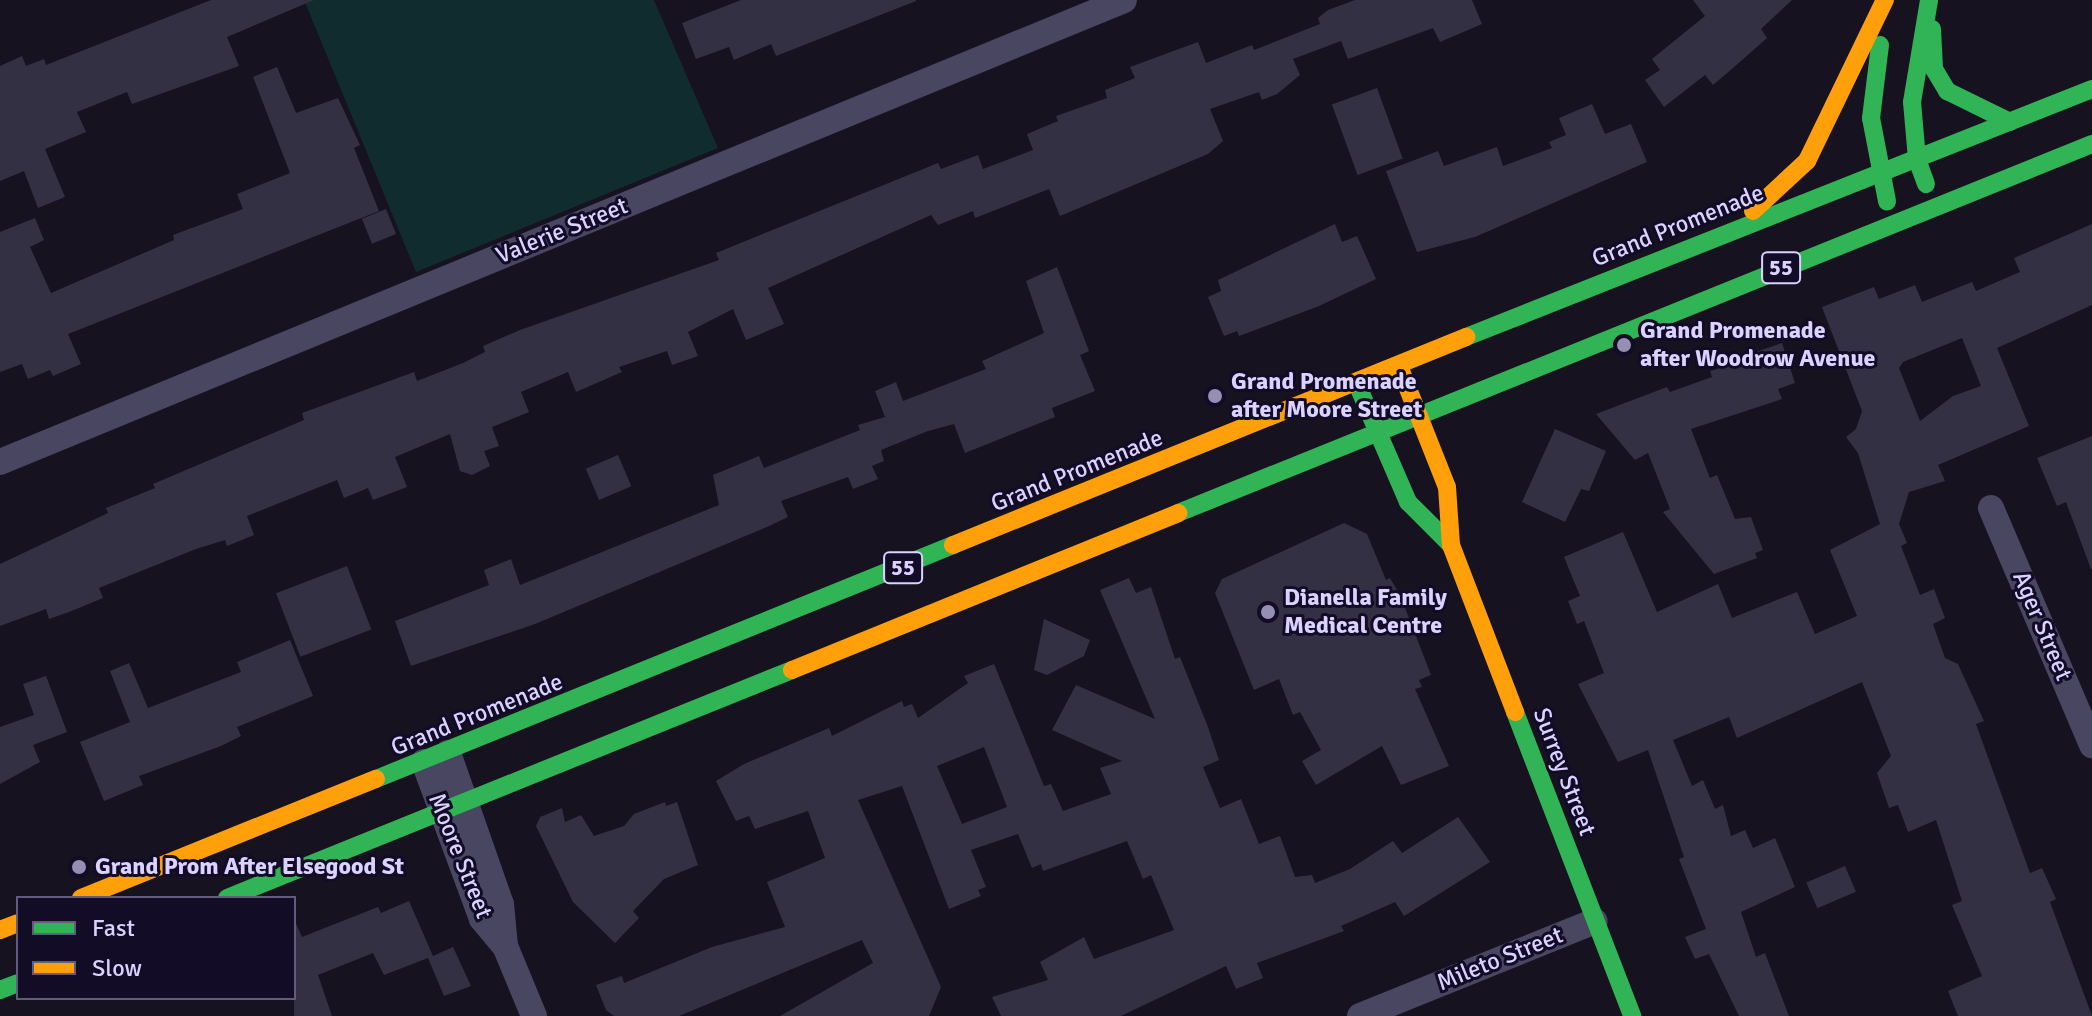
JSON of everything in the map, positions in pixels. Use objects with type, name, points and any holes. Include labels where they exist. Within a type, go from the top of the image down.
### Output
[{"type":"main road","points":[[1724,233],[1780,190],[1807,161],[1885,0]]},
{"type":"main road","points":[[1893,0],[1878,53],[1871,118],[1879,173],[1893,225]]},
{"type":"main road","points":[[1930,0],[1932,52],[1940,82],[1969,105],[2010,122]]},
{"type":"main road","points":[[1930,0],[1913,77],[1917,159],[1934,208]]},
{"type":"main road","name":"Grand Promenade","points":[[86,896],[436,758],[1724,233],[2092,89]]},
{"type":"main road","name":"55","points":[[232,896],[2092,144]]},
{"type":"main road","name":"Surrey Street","points":[[1399,366],[1447,487],[1451,545],[1632,1016]]},
{"type":"main road","name":"Surrey Street","points":[[1357,384],[1408,502],[1451,545]]},
{"type":"street","name":"Valerie Street","points":[[0,462],[1124,0]]},
{"type":"street","name":"Ager Street","points":[[1991,508],[2092,745]]},
{"type":"street","name":"Moore Street","points":[[436,758],[465,801],[501,904],[505,946],[534,1016]]},
{"type":"street","name":"Moore Street","points":[[436,758],[439,812],[482,919],[505,946]]},
{"type":"street","name":"Mileto Street","points":[[1360,1016],[1595,921]]},
{"type":"green space","points":[[304,0],[654,0],[718,148],[416,272]]},
{"type":"building","points":[[211,0],[314,0],[227,37],[239,66],[132,104],[127,92],[77,112],[86,132],[45,149],[65,197],[38,208],[24,171],[0,181],[0,66],[22,56],[26,66],[44,59],[46,65]]},
{"type":"building","points":[[741,0],[916,1],[776,56],[771,44],[734,60],[729,47],[696,59],[682,23]]},
{"type":"building","points":[[1355,0],[1472,0],[1482,24],[1440,42],[1433,28],[1348,59],[1341,41],[1293,59],[1300,75],[1277,94],[1262,100],[1259,92],[1210,109],[1223,141],[1208,154],[1060,216],[1049,189],[975,218],[973,211],[938,225],[931,215],[768,288],[784,324],[746,340],[733,309],[688,332],[698,356],[672,365],[667,351],[619,367],[622,372],[576,392],[568,372],[521,392],[529,412],[492,427],[499,446],[484,451],[490,466],[472,475],[460,471],[450,434],[395,457],[407,487],[373,500],[368,488],[344,498],[337,480],[247,516],[254,535],[227,546],[225,540],[196,549],[99,588],[103,598],[69,612],[49,619],[46,609],[0,626],[0,564],[108,513],[106,508],[155,488],[153,484],[304,420],[302,413],[414,372],[417,381],[463,363],[485,352],[483,346],[520,330],[719,260],[716,253],[938,163],[941,169],[978,155],[983,169],[1033,150],[1027,134],[1058,121],[1056,116],[1107,98],[1105,90],[1135,78],[1130,67],[1198,42],[1206,63],[1252,45],[1254,50],[1320,24],[1318,18],[1328,10]]},
{"type":"building","points":[[1693,0],[1792,0],[1761,29],[1767,38],[1713,85],[1705,75],[1664,107],[1645,80],[1660,70],[1652,59],[1705,16]]},
{"type":"building","points":[[277,67],[296,113],[338,98],[360,145],[354,148],[379,211],[68,334],[81,364],[53,376],[50,370],[28,379],[22,364],[0,372],[0,232],[35,218],[44,240],[30,247],[51,293],[174,240],[173,235],[243,209],[237,194],[290,173],[253,77]]},
{"type":"building","points":[[1377,88],[1403,158],[1358,175],[1332,104]]},
{"type":"building","points":[[1592,104],[1605,134],[1631,124],[1647,162],[1475,237],[1417,252],[1386,171],[1438,151],[1444,166],[1497,147],[1503,166],[1552,148],[1549,142],[1566,135],[1559,118]]},
{"type":"building","points":[[386,209],[396,234],[372,244],[362,219]]},
{"type":"building","points":[[1335,224],[1342,242],[1357,236],[1376,279],[1319,306],[1239,336],[1237,331],[1224,336],[1208,297],[1221,291],[1218,280]]},
{"type":"building","points":[[2092,224],[2092,305],[1997,348],[2029,426],[1938,465],[1945,481],[1909,492],[1899,524],[1907,543],[1901,546],[1920,595],[1934,589],[1945,618],[1933,624],[1945,658],[1958,664],[1984,721],[1976,724],[2030,873],[2042,868],[2056,899],[2050,902],[2092,1016],[1958,1016],[1948,991],[1982,976],[1952,905],[1962,901],[1936,820],[1908,832],[1898,805],[1889,808],[1877,773],[1891,756],[1862,682],[1737,738],[1729,717],[1673,740],[1692,786],[1703,780],[1715,809],[1723,805],[1731,836],[1745,830],[1753,848],[1775,838],[1795,887],[1741,912],[1756,957],[1765,953],[1789,1016],[1739,1016],[1709,954],[1695,959],[1685,937],[1706,929],[1679,859],[1684,857],[1648,750],[1618,762],[1578,684],[1604,673],[1584,621],[1577,624],[1568,601],[1580,596],[1564,557],[1623,532],[1657,612],[1718,584],[1732,618],[1797,592],[1815,634],[1857,616],[1830,550],[1880,524],[1858,453],[1846,437],[1856,429],[1862,411],[1822,307],[1874,287],[1879,299],[1915,285],[1922,302],[1972,282],[1976,291],[2020,272],[2014,258]],"holes":[[[1962,338],[1981,386],[1953,396],[1920,421],[1899,368],[1903,362]]]},
{"type":"building","points":[[1057,267],[1089,351],[1080,355],[1095,391],[1052,408],[1055,417],[965,453],[954,424],[928,431],[881,450],[884,461],[872,466],[878,479],[853,489],[848,477],[781,501],[788,517],[767,527],[535,624],[411,666],[395,621],[489,585],[484,570],[511,559],[520,585],[719,505],[713,475],[759,456],[764,468],[860,430],[858,425],[885,417],[875,391],[896,382],[903,401],[986,369],[982,361],[1044,333],[1026,281]]},
{"type":"building","points":[[1782,343],[1795,383],[1778,389],[1782,399],[1691,429],[1710,478],[1717,475],[1735,519],[1751,517],[1763,550],[1755,553],[1757,558],[1714,574],[1663,512],[1670,509],[1648,453],[1635,460],[1596,414],[1667,387],[1670,392],[1712,377],[1710,371],[1730,365],[1729,361]]},
{"type":"building","points":[[1555,429],[1606,451],[1589,491],[1581,489],[1565,522],[1522,502]]},
{"type":"building","points":[[2092,436],[2091,569],[2066,502],[2057,506],[2037,458]]},
{"type":"building","points":[[618,455],[631,486],[599,500],[586,469]]},
{"type":"building","points":[[1344,523],[1367,534],[1386,580],[1390,578],[1400,595],[1431,675],[1419,680],[1422,687],[1415,689],[1449,766],[1401,785],[1382,746],[1316,785],[1302,761],[1321,750],[1300,712],[1293,715],[1279,679],[1254,690],[1215,593],[1222,579]]},
{"type":"building","points":[[347,566],[371,629],[300,657],[276,593]]},
{"type":"building","points":[[1129,578],[1136,593],[1151,587],[1175,659],[1180,657],[1219,760],[1203,767],[1220,808],[1241,799],[1259,844],[1280,836],[1295,877],[1312,875],[1315,883],[1350,869],[1393,841],[1402,853],[1458,817],[1490,862],[1404,916],[1395,902],[1341,926],[1344,931],[1257,963],[1263,978],[1236,989],[1226,966],[1121,1016],[1001,1016],[992,997],[1048,980],[1040,962],[1084,937],[1094,959],[1174,930],[1151,875],[1143,879],[1127,841],[1043,871],[1041,864],[1032,868],[1018,834],[971,850],[986,887],[978,890],[981,896],[949,909],[902,786],[858,800],[941,987],[929,1016],[780,1016],[873,963],[862,940],[679,1016],[614,1016],[606,1010],[596,985],[622,976],[624,983],[712,947],[785,927],[767,882],[825,858],[808,811],[755,829],[749,816],[736,821],[716,781],[744,764],[829,728],[832,736],[902,701],[904,707],[912,704],[918,718],[968,683],[964,676],[994,664],[1044,786],[1051,784],[1063,811],[1111,794],[1100,768],[1122,761],[1052,730],[1076,685],[1155,719],[1100,590]],"holes":[[[984,747],[1007,807],[962,824],[937,766]]]},
{"type":"building","points":[[1044,619],[1090,640],[1084,656],[1047,675],[1034,670]]},
{"type":"building","points":[[290,640],[313,696],[237,727],[241,736],[221,746],[139,776],[143,785],[104,801],[80,742],[130,722],[110,671],[129,663],[148,708],[241,672],[237,662]]},
{"type":"building","points":[[46,676],[67,732],[33,745],[40,762],[0,784],[0,727],[34,715],[23,684]]},
{"type":"building","points":[[665,802],[666,806],[677,802],[698,865],[664,879],[633,911],[639,918],[615,943],[573,902],[536,826],[540,817],[562,808],[565,822],[581,815],[594,836],[624,826],[634,814]]},
{"type":"building","points":[[1845,866],[1856,892],[1817,908],[1806,882]]},
{"type":"building","points":[[409,901],[433,956],[453,947],[471,986],[444,996],[428,958],[384,975],[373,953],[318,975],[332,1016],[294,1016],[296,924],[302,937],[378,907],[381,913]]},
{"type":"traffic: fast","points":[[1926,184],[1917,159],[1912,102],[1929,0]]},
{"type":"traffic: fast","points":[[1932,29],[1934,69],[1947,91],[2010,122]]},
{"type":"traffic: fast","points":[[1880,45],[1871,118],[1887,201]]},
{"type":"traffic: fast","points":[[1466,337],[2092,89]]},
{"type":"traffic: fast","points":[[1178,513],[2092,144]]},
{"type":"traffic: fast","points":[[1357,384],[1408,502],[1451,545]]},
{"type":"traffic: fast","points":[[376,779],[953,545]]},
{"type":"traffic: fast","points":[[232,896],[792,670]]},
{"type":"traffic: fast","points":[[1515,712],[1632,1016]]},
{"type":"traffic: fast","points":[[0,990],[16,984]]},
{"type":"traffic: slow","points":[[1753,211],[1807,161],[1885,0]]},
{"type":"traffic: slow","points":[[953,545],[1466,337]]},
{"type":"traffic: slow","points":[[1399,366],[1447,487],[1451,545],[1515,712]]},
{"type":"traffic: slow","points":[[792,670],[1178,513]]},
{"type":"traffic: slow","points":[[86,896],[376,779]]},
{"type":"traffic: slow","points":[[0,930],[16,924]]},
{"type":"place","name":"Grand Promenade after Woodrow Avenue","points":[[1624,345]]},
{"type":"place","name":"Grand Promenade after Moore Street","points":[[1215,396]]},
{"type":"place","name":"Dianella Family Medical Centre","points":[[1268,612]]},
{"type":"place","name":"Grand Prom After Elsegood St","points":[[79,867]]}]
